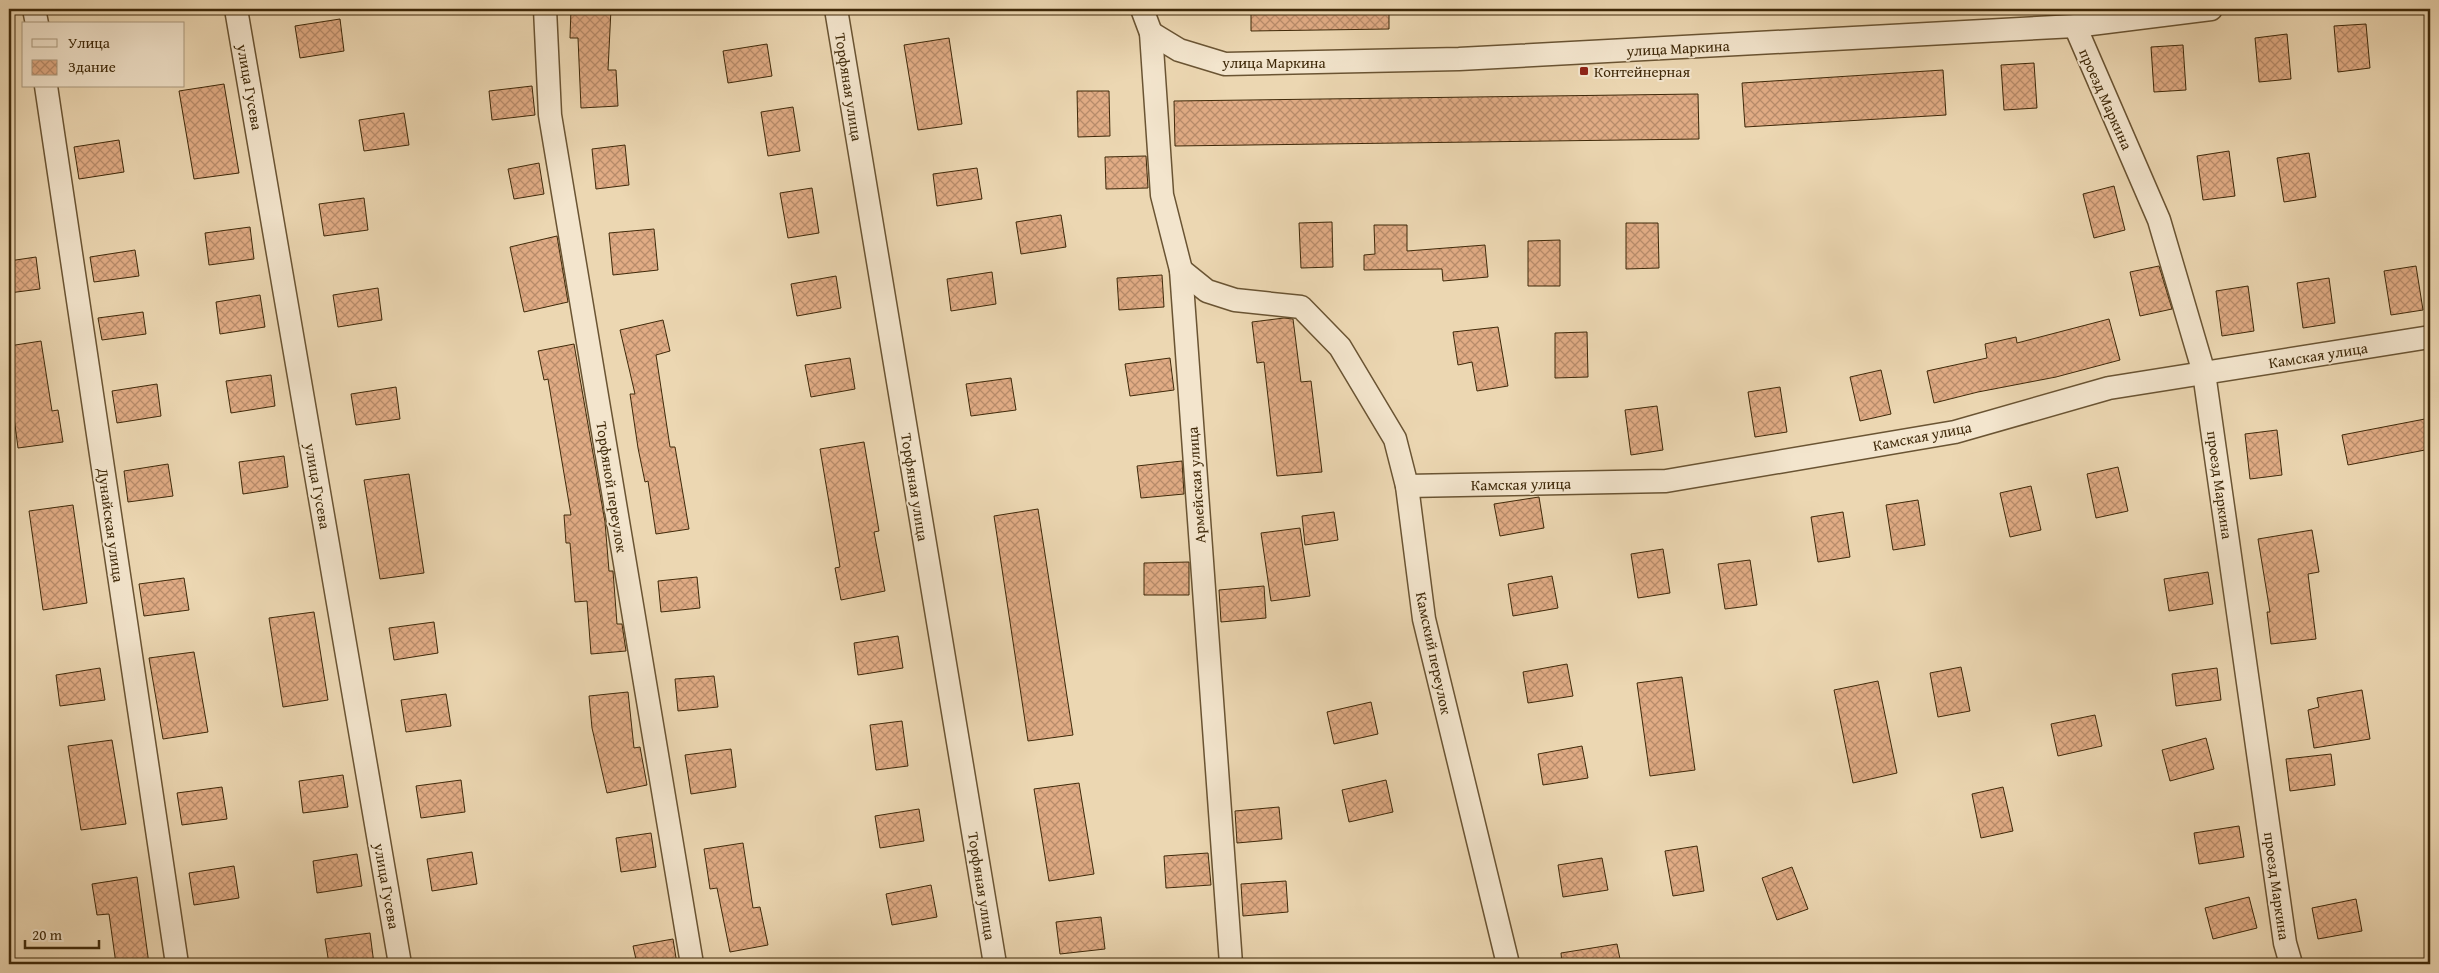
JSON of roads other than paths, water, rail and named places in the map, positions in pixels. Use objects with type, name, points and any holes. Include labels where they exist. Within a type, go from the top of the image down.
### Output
[{"type":"street","points":[[34,9],[37,22]]},
{"type":"street","name":"улица Гусева","points":[[236,9],[400,964]]},
{"type":"street","name":"Торфяной переулок","points":[[545,9],[550,116],[692,964]]},
{"type":"street","name":"Торфяная улица","points":[[836,9],[995,964]]},
{"type":"street","name":"Армейская улица","points":[[1142,9],[1151,33],[1162,195],[1180,270],[1231,964]]},
{"type":"street","name":"улица Маркина","points":[[1151,33],[1179,50],[1225,64],[1468,58],[2075,26],[2211,9]]},
{"type":"street","name":"проезд Маркина","points":[[2075,26],[2159,220],[2204,373],[2285,943],[2291,964]]},
{"type":"street","name":"Дунайская улица","points":[[46,88],[177,964]]},
{"type":"street","name":"Камский переулок","points":[[1180,270],[1207,291],[1235,300],[1301,307],[1340,347],[1394,440],[1408,486],[1424,620],[1508,964]]},
{"type":"street","name":"Камская улица","points":[[1408,486],[1666,481],[1956,432],[2109,388],[2430,337]]},
{"type":"place","name":"Контейнерная","points":[[1584,71]]}]
